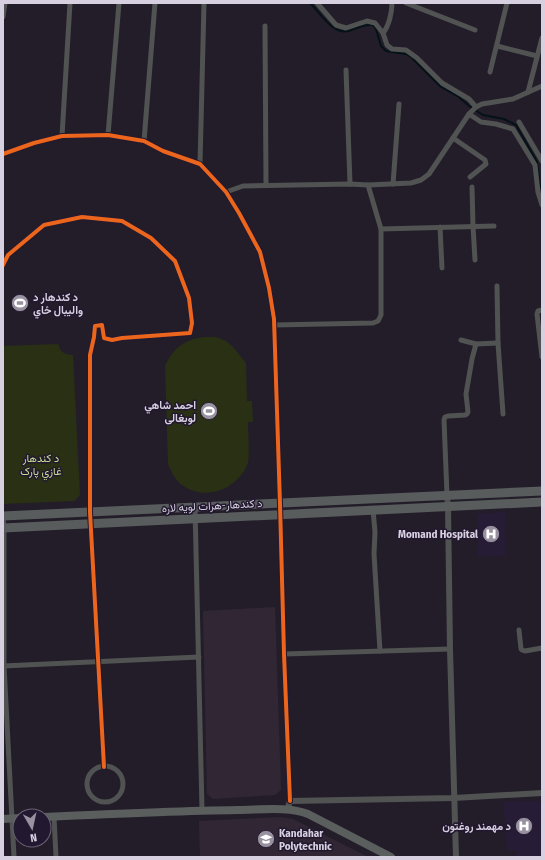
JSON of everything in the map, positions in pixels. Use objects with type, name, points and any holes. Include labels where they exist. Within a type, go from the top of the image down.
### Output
[{"type":"highway","name":"د کندهار-هرات لويه لاره","points":[[3,516],[542,491]]},
{"type":"highway","name":"د کندهار-هرات لويه لاره","points":[[3,528],[542,502]]},
{"type":"main road","points":[[54,816],[202,810],[287,810],[304,813],[313,817],[391,857]]},
{"type":"street","points":[[3,17],[5,3]]},
{"type":"street","points":[[62,136],[70,3]]},
{"type":"street","points":[[108,135],[119,3]]},
{"type":"street","points":[[144,141],[155,3]]},
{"type":"street","points":[[200,164],[204,3]]},
{"type":"street","points":[[317,3],[336,25],[346,28],[367,21],[375,23],[383,33],[387,45],[392,48],[406,50],[417,58],[442,83],[469,99],[476,107]]},
{"type":"street","points":[[383,33],[386,29],[392,10],[392,3]]},
{"type":"street","points":[[406,3],[475,30]]},
{"type":"street","points":[[490,72],[508,3]]},
{"type":"street","points":[[265,26],[266,185]]},
{"type":"street","points":[[528,92],[542,38]]},
{"type":"street","points":[[497,46],[537,56]]},
{"type":"street","points":[[346,70],[350,184]]},
{"type":"street","points":[[226,192],[243,186],[410,184],[421,180],[429,174],[470,113],[476,107],[482,104],[513,99],[542,86]]},
{"type":"street","points":[[393,184],[399,104]]},
{"type":"street","points":[[470,113],[481,122],[496,124],[513,129],[535,165],[542,205]]},
{"type":"street","points":[[519,122],[542,162],[535,165]]},
{"type":"street","points":[[3,154],[34,142],[62,136],[108,135],[144,141],[163,151],[200,164],[226,192],[260,252],[269,288],[274,325],[290,801],[287,810]]},
{"type":"street","points":[[453,138],[485,160],[486,164],[470,177]]},
{"type":"street","points":[[274,325],[372,323],[378,321],[381,315],[381,228],[368,185]]},
{"type":"street","points":[[472,188],[475,260]]},
{"type":"street","points":[[3,265],[8,255],[44,225],[82,217],[122,221],[151,238],[175,261],[189,298],[192,323],[190,333],[112,340],[104,338],[102,325],[95,326],[90,355],[90,512],[104,767]]},
{"type":"street","points":[[381,228],[494,226]]},
{"type":"street","points":[[440,227],[442,268]]},
{"type":"street","points":[[497,286],[498,343],[503,414]]},
{"type":"street","points":[[542,310],[538,311],[537,314],[542,357]]},
{"type":"street","points":[[461,340],[476,344],[498,343]]},
{"type":"street","points":[[456,857],[450,650],[448,507],[444,420],[445,417],[448,416],[465,415],[468,412],[466,394],[476,344]]},
{"type":"street","points":[[195,508],[202,810]]},
{"type":"street","points":[[373,510],[380,651]]},
{"type":"street","points":[[3,516],[4,666],[15,808]]},
{"type":"street","points":[[519,630],[522,650],[525,651],[542,648]]},
{"type":"street","points":[[284,654],[450,650]]},
{"type":"street","points":[[4,666],[199,657]]},
{"type":"street","points":[[104,767],[115,769],[119,773],[122,778],[123,788],[121,794],[117,798],[112,801],[101,802],[91,795],[88,789],[88,783],[89,777],[93,772],[98,768],[104,767]]},
{"type":"street","points":[[290,801],[454,798],[542,793]]},
{"type":"street","points":[[107,802],[108,814]]},
{"type":"street","points":[[54,816],[56,857]]},
{"type":"shaded area","name":"Momand Hospital","points":[[505,512],[506,555],[478,557],[477,514]]},
{"type":"shaded area","points":[[275,607],[281,790],[275,795],[213,799],[207,794],[203,611]]},
{"type":"shaded area","name":"د مهمند روغتون","points":[[542,801],[542,857],[515,857],[518,851],[507,850],[503,802]]},
{"type":"shaded area","name":"Kandahar Polytechnic","points":[[280,817],[293,819],[368,857],[200,857],[199,821]]},
{"type":"green space","name":"احمد شاهي لوبغالی","points":[[216,337],[226,341],[246,363],[247,401],[252,401],[253,422],[248,422],[249,459],[243,472],[237,480],[229,486],[211,492],[191,490],[182,485],[175,478],[168,464],[165,366],[168,359],[181,345],[198,338]]},
{"type":"green space","name":"د کندهار غازي پارک","points":[[58,344],[63,352],[73,355],[80,495],[74,501],[3,504],[3,346]]},
{"type":"waterway","points":[[310,3],[327,22],[337,30],[349,31],[363,26],[373,25],[376,29],[381,46],[386,51],[406,54],[411,57],[441,87],[459,97],[483,115],[504,119],[516,125],[537,162],[542,190]]},
{"type":"cycle path","points":[[3,154],[34,143],[62,136],[108,135],[144,141],[163,151],[200,164],[226,192],[260,252],[269,288],[274,319],[290,801]]},
{"type":"cycle path","points":[[3,265],[8,255],[44,225],[82,217],[122,221],[151,238],[175,261],[189,298],[192,323],[190,333],[112,340],[104,338],[102,325],[95,326],[90,355],[90,512],[104,767]]},
{"type":"place","name":"د کندهار د واليبال ځاي","points":[[20,303]]},
{"type":"place","name":"احمد شاهي لوبغالی","points":[[209,411]]},
{"type":"place","name":"Momand Hospital","points":[[491,534]]},
{"type":"place","name":"د مهمند روغتون","points":[[524,826]]},
{"type":"place","name":"Kandahar Polytechnic","points":[[266,839]]}]
